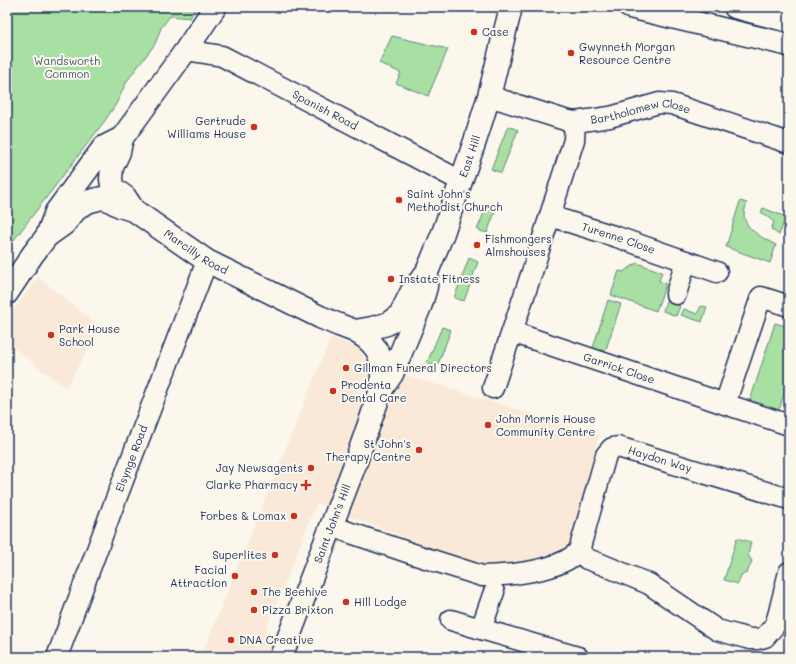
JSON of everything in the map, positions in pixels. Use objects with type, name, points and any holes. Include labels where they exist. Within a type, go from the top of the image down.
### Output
[{"type":"main road","points":[[135,211],[125,197],[112,186],[112,167],[119,152],[122,138],[186,50],[215,7]]},
{"type":"main road","points":[[630,7],[789,45]]},
{"type":"main road","points":[[736,7],[789,21]]},
{"type":"main road","name":"East Hill","points":[[382,390],[392,374],[421,304],[426,287],[427,272],[475,141],[513,12]]},
{"type":"main road","points":[[7,293],[32,254],[47,236],[56,212],[104,147],[122,138]]},
{"type":"main road","name":"Marcilly Road","points":[[47,236],[64,224],[78,207],[90,201],[105,198],[120,206],[135,211],[207,262],[320,317],[355,331],[368,340],[378,352],[381,359],[382,390]]},
{"type":"main road","points":[[355,331],[387,324],[400,315],[412,291],[427,272]]},
{"type":"main road","name":"Saint John's Hill","points":[[281,657],[382,390]]},
{"type":"street","name":"Spanish Road","points":[[186,50],[222,56],[461,181]]},
{"type":"street","name":"Bartholomew Close","points":[[489,96],[564,120],[575,122],[610,117],[659,103],[672,104],[789,143]]},
{"type":"street","points":[[493,388],[574,140],[575,122]]},
{"type":"street","name":"Turenne Close","points":[[550,216],[617,237],[717,272]]},
{"type":"street","name":"Elsynge Road","points":[[57,657],[207,262]]},
{"type":"street","points":[[676,294],[686,262]]},
{"type":"street","points":[[726,404],[760,297],[789,306]]},
{"type":"street","name":"Garrick Close","points":[[512,332],[789,425]]},
{"type":"street","name":"Haydon Way","points":[[579,551],[606,455],[612,448],[618,446],[789,499]]},
{"type":"street","points":[[331,525],[383,544],[482,576],[515,574],[551,567],[575,556],[579,551],[587,559],[649,584],[717,630],[750,639],[765,637],[774,625],[778,616],[789,572]]},
{"type":"street","points":[[481,630],[494,592]]},
{"type":"street","points":[[451,620],[481,630],[578,657]]},
{"type":"shaded area","name":"Park House School","points":[[38,277],[100,327],[66,388],[7,343],[7,319]]},
{"type":"shaded area","points":[[331,337],[360,349],[367,363],[599,435],[570,545],[544,562],[520,568],[477,565],[317,503],[262,639],[302,657],[201,657]]},
{"type":"green space","name":"Wandsworth Common","points":[[7,7],[196,7],[190,18],[170,16],[161,28],[155,44],[127,81],[116,104],[104,122],[7,249]]},
{"type":"green space","points":[[392,36],[448,49],[428,96],[396,83],[401,73],[379,63]]},
{"type":"green space","points":[[508,126],[518,130],[501,173],[491,169]]},
{"type":"green space","points":[[740,201],[747,203],[744,215],[745,220],[752,230],[776,245],[770,263],[726,247]]},
{"type":"green space","points":[[488,203],[497,207],[487,233],[477,230]]},
{"type":"green space","points":[[763,208],[786,217],[779,235],[771,229],[774,222],[761,212]]},
{"type":"green space","points":[[469,258],[478,262],[464,301],[454,298]]},
{"type":"green space","points":[[637,263],[662,272],[659,281],[666,284],[656,311],[611,295],[619,271],[623,272]]},
{"type":"green space","points":[[668,294],[672,303],[680,306],[676,316],[663,311]]},
{"type":"green space","points":[[608,300],[621,304],[605,352],[593,348]]},
{"type":"green space","points":[[701,306],[707,307],[702,322],[681,315],[684,309],[697,314]]},
{"type":"green space","points":[[775,323],[789,327],[789,378],[779,410],[750,401]]},
{"type":"green space","points":[[442,327],[451,330],[437,367],[427,363]]},
{"type":"green space","points":[[737,538],[751,542],[748,555],[752,561],[747,573],[741,575],[738,584],[724,580]]},
{"type":"place","name":"Case","points":[[474,32]]},
{"type":"place","name":"Gwynneth Morgan Resource Centre","points":[[571,53]]},
{"type":"place","name":"Gertrude Williams House","points":[[254,127]]},
{"type":"place","name":"Saint John's Methodist Church","points":[[399,200]]},
{"type":"place","name":"Fishmongers Almshouses","points":[[477,245]]},
{"type":"place","name":"Instate Fitness","points":[[391,279]]},
{"type":"place","name":"Park House School","points":[[51,335]]},
{"type":"place","name":"Gillman Funeral Directors","points":[[346,368]]},
{"type":"place","name":"Prodenta Dental Care","points":[[333,391]]},
{"type":"place","name":"John Morris House Community Centre","points":[[488,425]]},
{"type":"place","name":"St John's Therapy Centre","points":[[419,450]]},
{"type":"place","name":"Jay Newsagents","points":[[311,468]]},
{"type":"place","name":"Clarke Pharmacy","points":[[306,485]]},
{"type":"place","name":"Forbes & Lomax","points":[[294,516]]},
{"type":"place","name":"Superlites","points":[[275,555]]},
{"type":"place","name":"Facial Attraction","points":[[235,576]]},
{"type":"place","name":"The Beehive","points":[[254,592]]},
{"type":"place","name":"Hill Lodge","points":[[346,602]]},
{"type":"place","name":"Pizza Brixton","points":[[254,610]]},
{"type":"place","name":"DNA Creative","points":[[231,640]]}]
